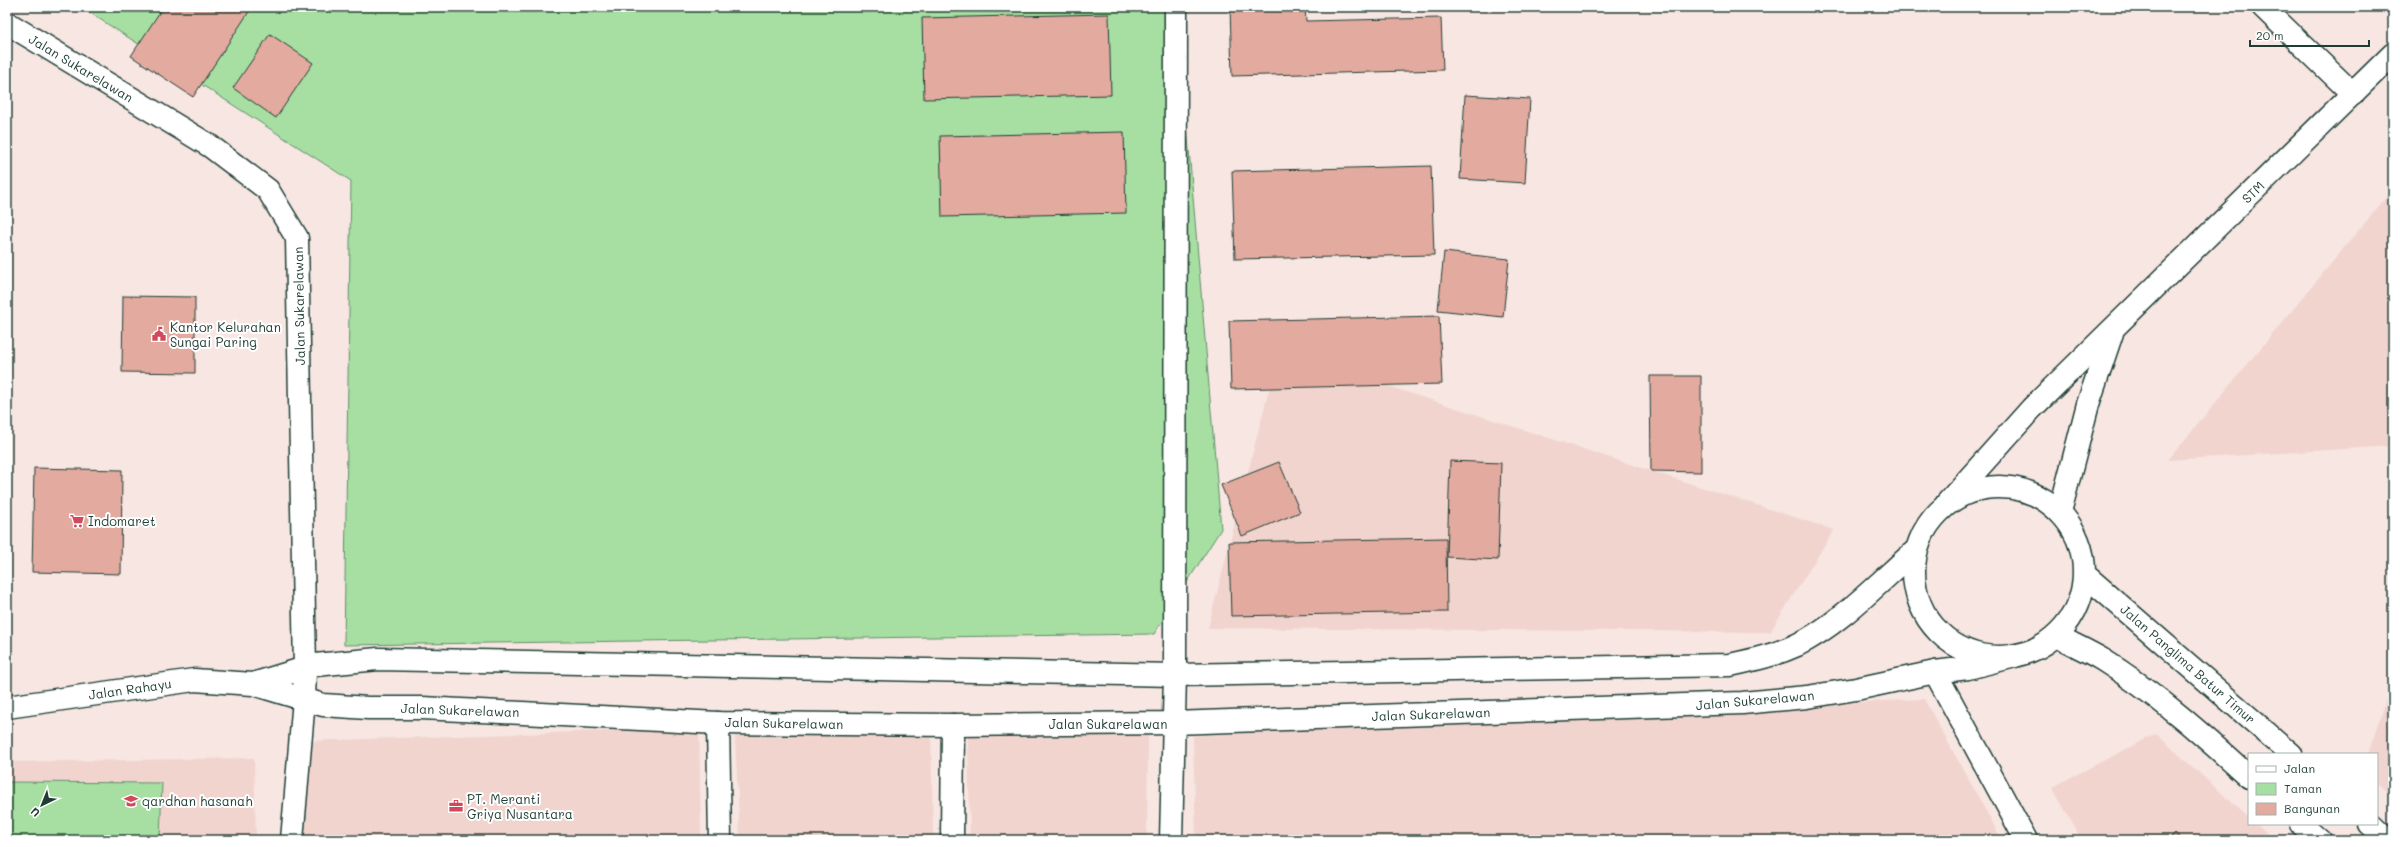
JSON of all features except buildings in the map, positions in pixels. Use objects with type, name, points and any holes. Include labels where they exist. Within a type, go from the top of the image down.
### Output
[{"type":"main road","points":[[1171,840],[1175,675],[1176,7]]},
{"type":"main road","points":[[2263,7],[2353,94]]},
{"type":"main road","name":"Jalan Sukarelawan","points":[[7,23],[210,146],[268,190],[297,238],[305,668],[304,699],[292,840]]},
{"type":"main road","name":"STM","points":[[1947,503],[2032,408],[2114,330],[2393,54]]},
{"type":"main road","points":[[2060,512],[2088,404],[2114,330]]},
{"type":"main road","points":[[2006,486],[2035,495],[2060,512],[2077,538],[2084,574],[2081,597],[2071,618],[2056,636],[2037,649],[2015,656],[1987,657],[1959,648],[1936,630],[1920,607],[1913,579],[1915,551],[1922,532],[1933,516],[1947,503],[1975,489],[2006,486]]},
{"type":"main road","points":[[253,684],[315,666],[378,659],[1175,675],[1730,665],[1765,658],[1798,644],[1832,622],[1915,551]]},
{"type":"main road","name":"Jalan Panglima Batur Timur","points":[[2084,574],[2290,753]]},
{"type":"main road","points":[[2056,636],[2102,660],[2148,692],[2184,719],[2248,776]]},
{"type":"main road","name":"Jalan Sukarelawan","points":[[253,684],[323,705],[368,708],[422,708],[718,723],[953,725],[1174,723],[1742,703],[1814,696],[1935,672],[1968,668],[2015,656]]},
{"type":"main road","points":[[1935,672],[2026,840]]},
{"type":"main road","name":"Jalan Rahayu","points":[[7,707],[194,680],[253,684]]},
{"type":"main road","points":[[718,723],[720,840]]},
{"type":"main road","points":[[952,840],[953,725]]},
{"type":"main road","points":[[2302,825],[2319,840]]},
{"type":"main road","points":[[2371,825],[2387,840]]},
{"type":"shaded area","points":[[2393,189],[2393,446],[2168,460]]},
{"type":"shaded area","points":[[1279,351],[1834,530],[1770,632],[1208,628]]},
{"type":"shaded area","points":[[2393,680],[2393,797],[2378,784],[2378,753],[2368,753]]},
{"type":"shaded area","points":[[1924,699],[2002,840],[1196,840],[1193,736]]},
{"type":"shaded area","points":[[699,728],[701,840],[303,840],[307,741]]},
{"type":"shaded area","points":[[931,728],[933,840],[740,840],[735,736]]},
{"type":"shaded area","points":[[1148,729],[1147,840],[970,840],[968,737]]},
{"type":"shaded area","points":[[2156,734],[2248,817],[2248,825],[2257,825],[2274,840],[2082,840],[2052,787]]},
{"type":"shaded area","name":"qardhan hasanah","points":[[254,758],[256,840],[7,840],[7,762]]},
{"type":"green space","points":[[81,7],[1177,7],[1221,529],[1154,634],[344,645],[351,181]]},
{"type":"green space","points":[[7,782],[162,783],[160,840],[7,840]]},
{"type":"place","name":"Kantor Kelurahan Sungai Paring","points":[[159,334]]},
{"type":"place","name":"Indomaret","points":[[77,521]]},
{"type":"place","name":"qardhan hasanah","points":[[131,801]]},
{"type":"place","name":"PT. Meranti Griya Nusantara","points":[[456,806]]}]
